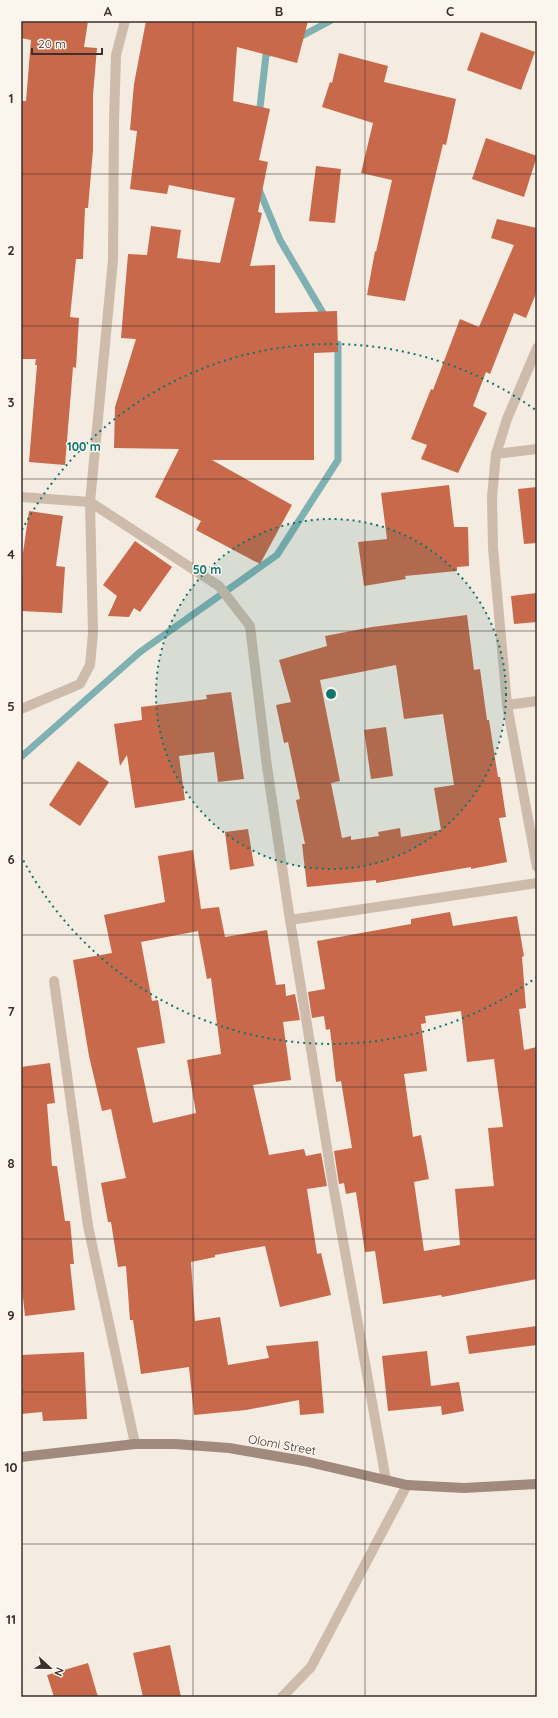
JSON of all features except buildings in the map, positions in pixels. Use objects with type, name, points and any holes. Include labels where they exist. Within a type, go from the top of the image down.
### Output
[{"type":"main road","name":"Olomi Street","points":[[21,1457],[135,1444],[175,1444],[228,1448],[304,1461],[407,1485],[464,1488],[537,1484]]},
{"type":"street","points":[[21,709],[80,684],[90,665],[93,633],[90,502],[113,260],[116,55],[125,21]]},
{"type":"street","points":[[537,348],[507,419],[496,454],[492,496],[493,548],[507,705],[537,867]]},
{"type":"street","points":[[496,454],[537,449]]},
{"type":"street","points":[[21,497],[90,502],[220,586],[250,626],[266,767],[290,920],[333,1185],[386,1480]]},
{"type":"street","points":[[507,705],[537,701]]},
{"type":"street","points":[[290,920],[537,883]]},
{"type":"street","points":[[54,981],[88,1226],[135,1444]]},
{"type":"street","points":[[282,1697],[311,1667],[407,1485]]},
{"type":"waterway","points":[[296,39],[330,21]]},
{"type":"waterway","points":[[259,116],[266,55],[274,50]]},
{"type":"waterway","points":[[258,187],[280,240],[326,318]]},
{"type":"waterway","points":[[21,757],[140,652],[277,555],[338,460],[338,344]]}]
